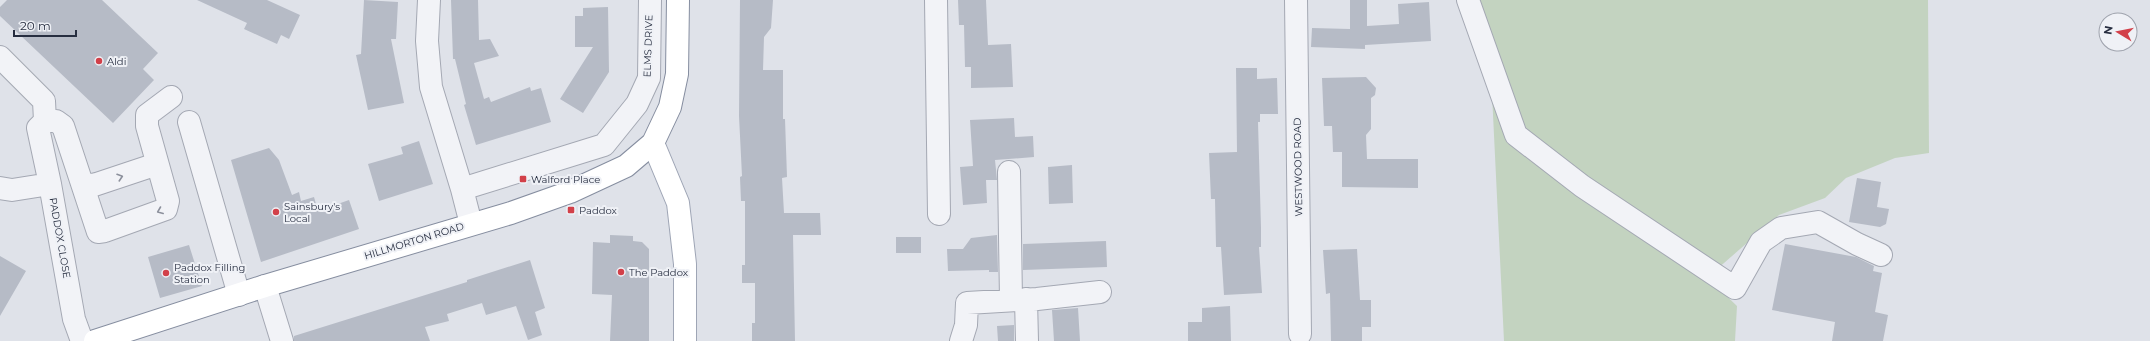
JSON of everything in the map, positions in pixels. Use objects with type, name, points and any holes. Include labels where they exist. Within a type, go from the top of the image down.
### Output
[{"type":"main road","name":"HILLMORTON ROAD","points":[[95,341],[265,286],[511,213],[570,192],[626,166],[653,143],[670,107],[677,74],[678,0]]},
{"type":"main road","points":[[653,143],[678,202],[685,264],[685,341]]},
{"type":"street","points":[[429,0],[427,41],[431,87],[471,224]]},
{"type":"street","name":"ELMS DRIVE","points":[[462,189],[604,145],[637,104],[649,78],[650,0]]},
{"type":"street","points":[[936,0],[939,214]]},
{"type":"street","name":"WESTWOOD ROAD","points":[[1296,0],[1300,334]]},
{"type":"street","points":[[1468,0],[1516,135],[1582,186],[1735,288],[1761,242],[1781,228],[1818,222],[1857,244],[1881,255]]},
{"type":"street","points":[[0,57],[44,101],[45,121]]},
{"type":"street","points":[[50,184],[38,128],[45,121],[56,121],[63,126],[98,232],[105,231],[166,209],[168,201],[150,141],[147,126],[147,115],[171,97]]},
{"type":"street","points":[[189,122],[239,295]]},
{"type":"street","points":[[83,184],[94,185],[157,164]]},
{"type":"street","points":[[1009,172],[1025,300],[1027,341]]},
{"type":"street","name":"PADDOX CLOSE","points":[[0,188],[12,190],[50,184],[74,319],[82,341]]},
{"type":"street","points":[[265,286],[282,341]]},
{"type":"street","points":[[961,341],[966,325],[967,303],[1025,300],[1100,292]]},
{"type":"green space","points":[[1458,0],[1928,0],[1929,153],[1895,158],[1846,178],[1825,198],[1779,215],[1716,270],[1711,281],[1737,306],[1735,341],[1504,341],[1492,94]]},
{"type":"building","name":"Aldi","points":[[7,0],[102,0],[158,53],[143,69],[154,80],[113,123],[0,16],[0,7]]},
{"type":"building","points":[[197,0],[267,0],[300,15],[289,39],[281,35],[277,44],[244,29],[247,23]]},
{"type":"building","points":[[364,0],[398,2],[396,39],[391,39],[404,103],[368,110],[356,55],[361,54]]},
{"type":"building","points":[[451,0],[478,0],[479,40],[490,39],[499,56],[474,63],[484,99],[489,97],[491,102],[530,87],[531,91],[541,88],[551,122],[476,145],[464,105],[466,104],[455,59],[453,59]]},
{"type":"building","points":[[740,0],[773,0],[771,28],[764,37],[763,70],[783,70],[783,119],[785,119],[787,177],[782,178],[784,213],[820,213],[821,235],[793,235],[795,341],[752,341],[752,323],[755,323],[755,283],[742,283],[742,265],[745,265],[745,201],[741,201],[740,177],[742,176],[739,116]]},
{"type":"building","points":[[958,0],[986,0],[988,45],[1011,44],[1013,87],[971,88],[971,67],[965,67],[964,25],[959,25]]},
{"type":"building","points":[[1350,0],[1367,0],[1367,26],[1399,24],[1398,4],[1429,2],[1431,41],[1365,45],[1365,49],[1311,47],[1312,28],[1350,29]]},
{"type":"building","points":[[608,7],[609,72],[583,113],[560,99],[593,47],[575,47],[575,16],[583,16],[583,8]]},
{"type":"building","points":[[1236,68],[1257,68],[1257,79],[1277,78],[1278,114],[1260,114],[1260,122],[1258,122],[1261,228],[1261,247],[1259,247],[1262,293],[1224,295],[1221,247],[1216,247],[1215,199],[1211,199],[1209,153],[1237,152]]},
{"type":"building","points":[[1366,77],[1376,88],[1375,95],[1371,98],[1371,129],[1366,135],[1367,159],[1418,159],[1418,188],[1342,187],[1342,152],[1333,152],[1332,126],[1324,126],[1322,78]]},
{"type":"building","points":[[1014,118],[1015,137],[1033,136],[1034,157],[995,160],[997,180],[986,180],[987,203],[963,205],[960,167],[973,166],[970,120]]},
{"type":"building","points":[[419,141],[433,184],[379,201],[368,164],[403,154],[401,147]]},
{"type":"building","name":"Sainsbury's Local","points":[[269,148],[279,160],[292,195],[299,192],[301,201],[314,197],[318,211],[349,200],[359,229],[261,262],[231,160]]},
{"type":"building","points":[[1072,165],[1073,203],[1049,204],[1048,167]]},
{"type":"building","points":[[1857,178],[1881,182],[1877,207],[1889,209],[1886,224],[1880,227],[1849,222]]},
{"type":"building","name":"The Paddox","points":[[610,235],[633,236],[633,241],[642,242],[649,249],[649,341],[610,341],[612,295],[592,294],[593,242],[610,243]]},
{"type":"building","points":[[997,235],[998,272],[989,272],[989,270],[948,271],[947,249],[963,249],[971,238]]},
{"type":"building","points":[[896,237],[921,237],[921,253],[896,253]]},
{"type":"building","points":[[1106,241],[1107,267],[1023,270],[1023,244]]},
{"type":"building","points":[[1785,244],[1856,257],[1874,266],[1873,271],[1882,273],[1875,312],[1888,315],[1883,341],[1832,341],[1835,322],[1772,310]]},
{"type":"building","name":"Paddox Filling Station","points":[[189,245],[202,286],[160,298],[148,257]]},
{"type":"building","points":[[1357,249],[1360,300],[1371,300],[1371,327],[1362,327],[1362,341],[1331,341],[1330,293],[1326,294],[1323,250]]},
{"type":"building","points":[[0,256],[26,271],[0,316]]},
{"type":"building","points":[[530,260],[545,308],[535,312],[542,335],[528,340],[516,306],[486,315],[482,303],[447,314],[449,321],[425,327],[430,341],[294,341],[294,336],[467,282],[467,280]]},
{"type":"building","points":[[1230,306],[1231,341],[1188,341],[1188,322],[1202,322],[1202,308]]},
{"type":"building","points":[[1078,308],[1080,341],[1054,341],[1052,310]]},
{"type":"building","points":[[1014,325],[1014,341],[998,341],[997,326]]},
{"type":"place","name":"Aldi","points":[[99,61]]},
{"type":"place","name":"Walford Place","points":[[523,179]]},
{"type":"place","name":"Paddox","points":[[571,210]]},
{"type":"place","name":"Sainsbury's Local","points":[[276,212]]},
{"type":"place","name":"The Paddox","points":[[621,272]]},
{"type":"place","name":"Paddox Filling Station","points":[[166,273]]}]
